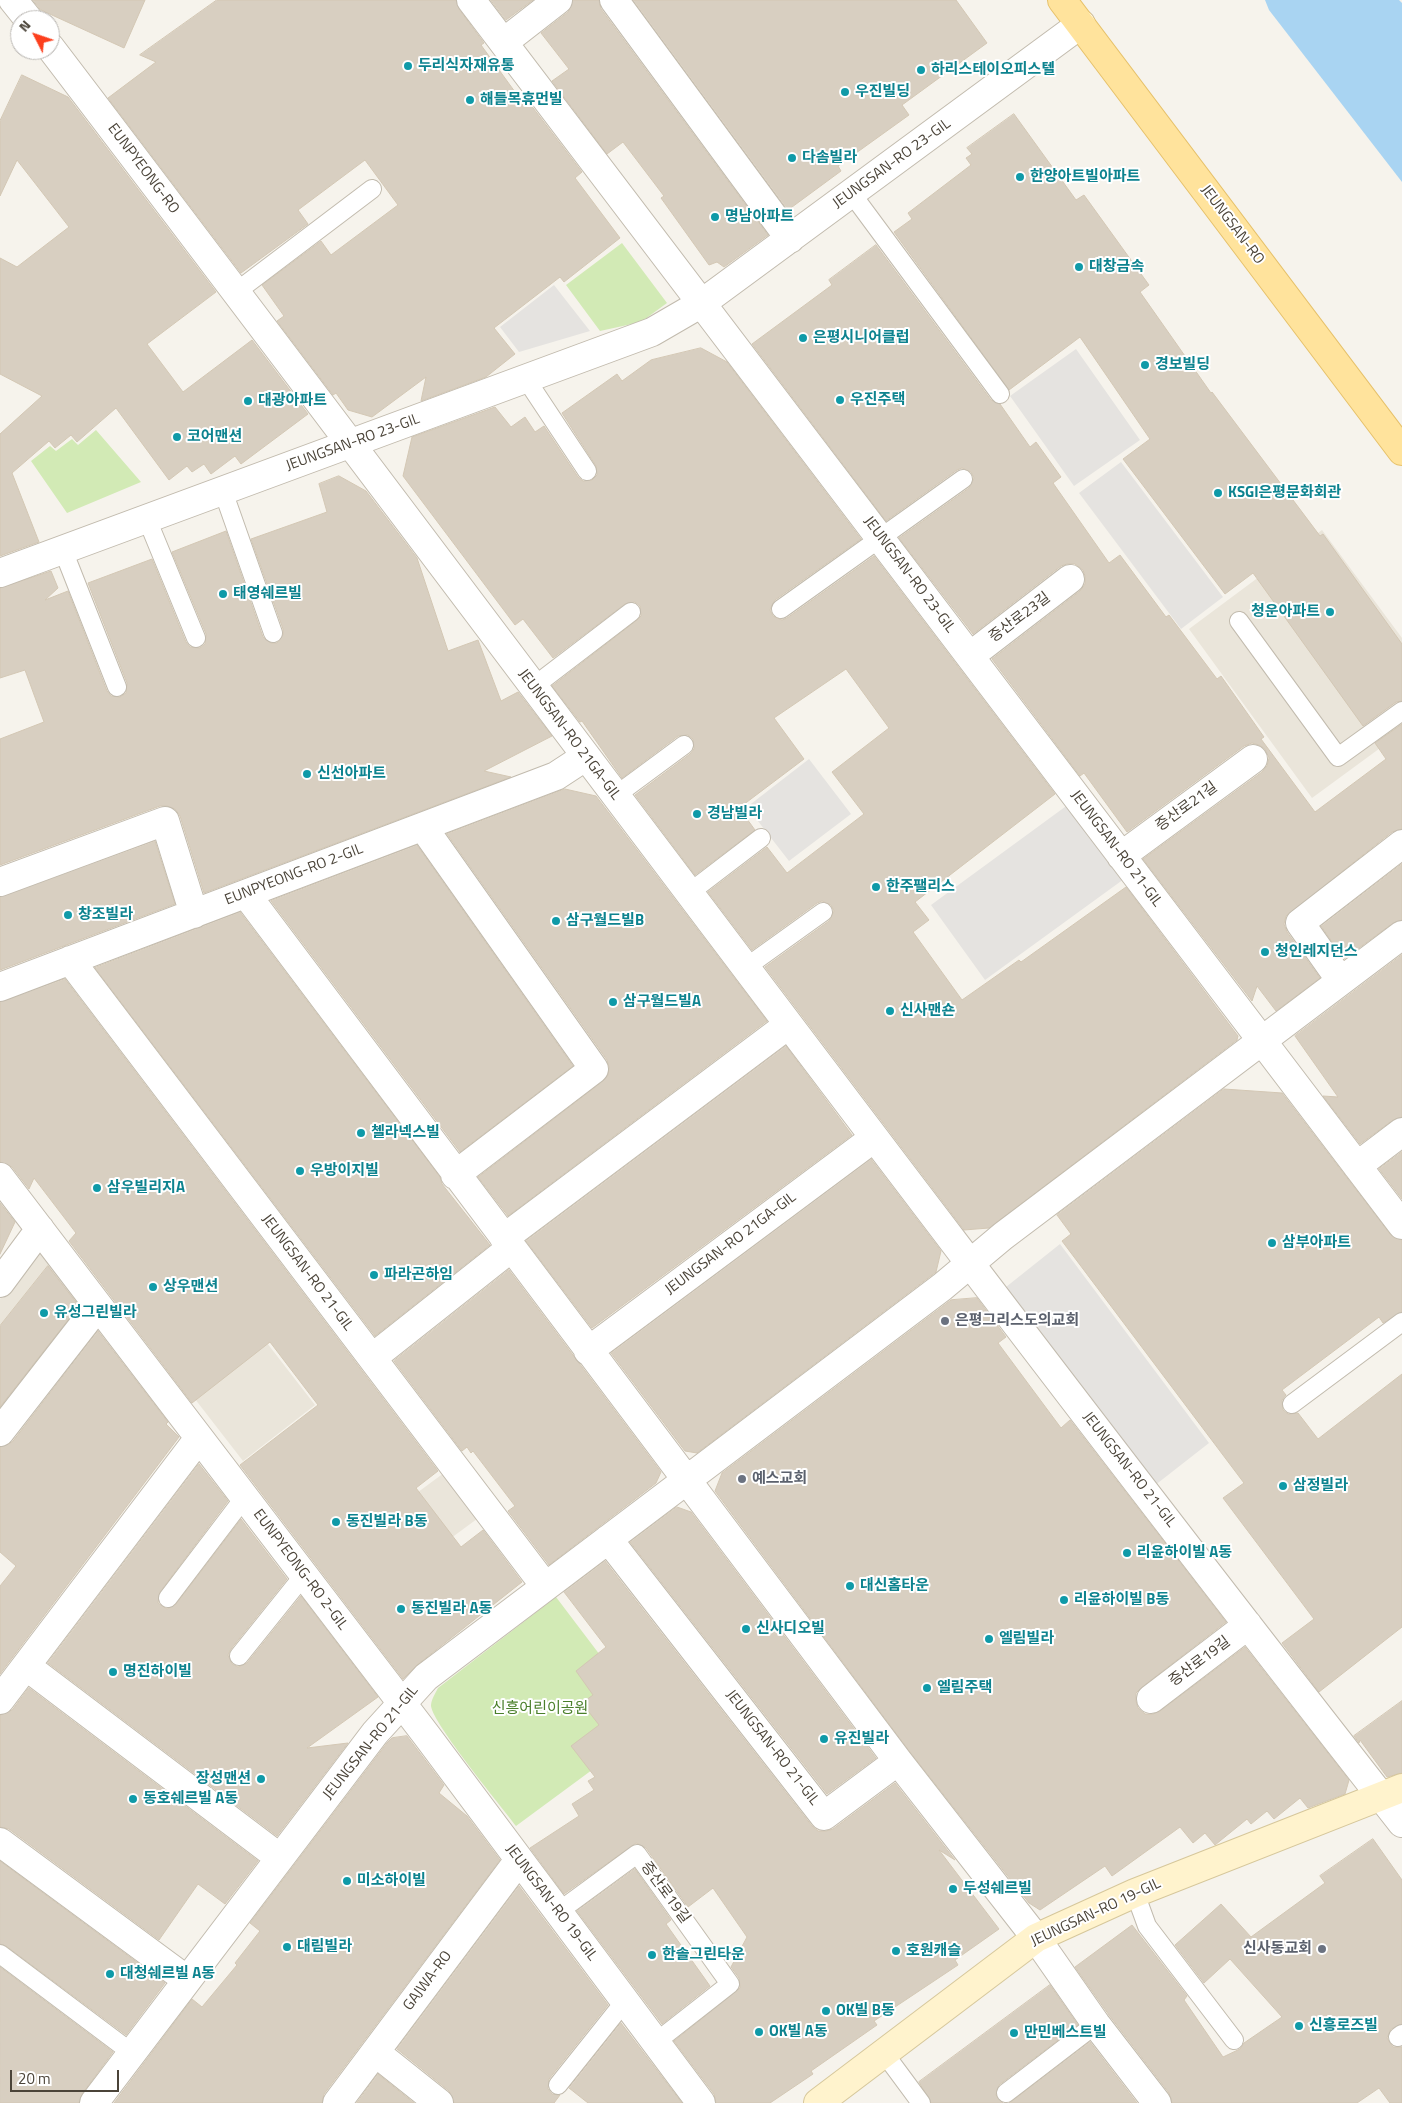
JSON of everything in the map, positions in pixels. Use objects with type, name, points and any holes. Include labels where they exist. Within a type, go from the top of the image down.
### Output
[{"type":"main road","name":"JEUNGSAN-RO","points":[[1062,0],[1082,24],[1402,451]]},
{"type":"street","points":[[13,0],[21,10]]},
{"type":"street","name":"JEUNGSAN-RO 23-GIL","points":[[471,0],[970,656]]},
{"type":"street","points":[[504,42],[558,0]]},
{"type":"street","points":[[614,0],[790,238]]},
{"type":"street","name":"JEUNGSAN-RO 23-GIL","points":[[0,573],[652,332],[702,303],[1082,24]]},
{"type":"street","name":"EUNPYEONG-RO","points":[[60,60],[352,443]]},
{"type":"street","name":"JEUNGSAN-RO 21GA-GIL","points":[[352,443],[584,757],[969,1264]]},
{"type":"street","name":"증산로23길","points":[[970,656],[1070,579]]},
{"type":"street","name":"JEUNGSAN-RO 21-GIL","points":[[970,656],[1402,1225]]},
{"type":"street","name":"EUNPYEONG-RO 2-GIL","points":[[0,987],[556,776],[584,757]]},
{"type":"street","name":"증산로21길","points":[[1121,856],[1253,759]]},
{"type":"street","points":[[0,882],[165,822],[194,914]]},
{"type":"street","points":[[423,827],[594,1069],[455,1175]]},
{"type":"street","points":[[1341,981],[1300,922],[1402,844]]},
{"type":"street","points":[[246,894],[455,1175],[898,1761],[1036,1938],[1096,2024],[1157,2103]]},
{"type":"street","name":"JEUNGSAN-RO 21-GIL","points":[[94,2103],[375,1734],[426,1677],[969,1264],[1003,1236],[1402,935]]},
{"type":"street","name":"JEUNGSAN-RO 21-GIL","points":[[70,960],[545,1586]]},
{"type":"street","points":[[372,1358],[507,1243],[788,1025]]},
{"type":"street","points":[[1357,1166],[1402,1132]]},
{"type":"street","name":"JEUNGSAN-RO 21GA-GIL","points":[[588,1351],[874,1138]]},
{"type":"street","name":"EUNPYEONG-RO 2-GIL","points":[[0,1177],[401,1703]]},
{"type":"street","points":[[0,1283],[40,1229]]},
{"type":"street","name":"JEUNGSAN-RO 21-GIL","points":[[969,1264],[1248,1625],[1391,1792]]},
{"type":"street","points":[[0,1432],[98,1306]]},
{"type":"street","points":[[0,1700],[198,1438]]},
{"type":"street","name":"JEUNGSAN-RO 21-GIL","points":[[608,1539],[824,1816],[898,1761]]},
{"type":"street","name":"증산로19길","points":[[1151,1699],[1248,1625]]},
{"type":"street","points":[[26,1666],[280,1858]]},
{"type":"street","name":"JEUNGSAN-RO 19-GIL","points":[[401,1703],[701,2103]]},
{"type":"street","points":[[1391,1792],[1402,1823]]},
{"type":"street","name":"JEUNGSAN-RO 19-GIL","points":[[818,2103],[1036,1938],[1135,1893],[1391,1792]]},
{"type":"street","points":[[0,1842],[187,1980]]},
{"type":"street","name":"GAJWA-RO","points":[[337,2103],[519,1860]]},
{"type":"street","points":[[375,2052],[439,2103]]},
{"type":"lane","points":[[236,292],[372,189]]},
{"type":"lane","points":[[852,194],[1000,394]]},
{"type":"lane","points":[[526,379],[587,471]]},
{"type":"lane","points":[[781,609],[963,479]]},
{"type":"lane","points":[[222,491],[273,633]]},
{"type":"lane","points":[[147,519],[196,638]]},
{"type":"lane","points":[[63,550],[117,687]]},
{"type":"lane","points":[[533,687],[631,612]]},
{"type":"lane","points":[[1239,621],[1338,757],[1402,712]]},
{"type":"lane","points":[[615,796],[684,745]]},
{"type":"lane","points":[[689,893],[761,838]]},
{"type":"lane","points":[[745,968],[823,912]]},
{"type":"lane","points":[[1292,1404],[1402,1322]]},
{"type":"lane","points":[[168,1598],[244,1498]]},
{"type":"lane","points":[[238,1656],[304,1575]]},
{"type":"lane","name":"증산로19길","points":[[558,1912],[637,1854],[730,1984],[656,2042]]},
{"type":"lane","points":[[1135,1893],[1146,1926],[1234,2040]]},
{"type":"lane","points":[[0,1954],[132,2053]]},
{"type":"lane","points":[[558,2085],[625,2001]]},
{"type":"lane","points":[[1006,2093],[1096,2024]]},
{"type":"lane","points":[[884,2053],[921,2103]]},
{"type":"shaded area","points":[[554,285],[590,331],[519,352],[500,327]]},
{"type":"shaded area","points":[[1076,349],[1140,440],[1074,486],[1010,396]]},
{"type":"shaded area","points":[[1121,462],[1223,597],[1181,629],[1079,493]]},
{"type":"shaded area","name":"청운아파트","points":[[1322,530],[1402,638],[1402,732],[1312,798],[1189,629]]},
{"type":"shaded area","points":[[809,759],[851,814],[789,861],[747,807]]},
{"type":"shaded area","points":[[1069,804],[1124,879],[985,980],[931,905]]},
{"type":"shaded area","points":[[1060,1244],[1209,1443],[1154,1486],[1006,1287]]},
{"type":"shaded area","name":"유성그린빌라","points":[[37,1253],[45,1254],[87,1308],[0,1423],[0,1299]]},
{"type":"shaded area","points":[[229,1294],[315,1405],[243,1461],[157,1350]]},
{"type":"shaded area","points":[[448,1470],[481,1516],[424,1558],[391,1512]]},
{"type":"green space","points":[[622,243],[667,303],[641,322],[600,331],[566,285]]},
{"type":"green space","points":[[96,430],[141,482],[67,513],[31,461],[50,446],[56,451],[72,439],[78,445]]},
{"type":"green space","name":"신흥어린이공원","points":[[556,1597],[653,1725],[516,1826],[443,1730],[431,1704],[438,1688]]},
{"type":"water","points":[[1265,0],[1399,0],[1402,3],[1402,182],[1269,10]]},
{"type":"building","points":[[33,0],[145,0],[124,48],[60,19],[60,10],[41,10]]},
{"type":"building","points":[[217,0],[456,0],[459,9],[484,43],[481,45],[523,103],[527,100],[582,172],[575,178],[620,238],[564,282],[560,277],[494,328],[515,354],[486,377],[421,401],[426,377],[372,417],[348,410],[336,393],[333,395],[277,321],[284,316],[262,285],[321,241],[331,255],[398,205],[365,160],[298,210],[308,224],[241,273],[108,98],[156,62],[140,55]]},
{"type":"building","points":[[491,0],[533,0],[506,20]]},
{"type":"building","points":[[573,0],[599,0],[601,9],[768,235],[724,267],[717,262],[709,265],[661,198],[664,196],[623,142],[607,154],[552,81],[569,69],[541,33],[568,12]]},
{"type":"building","points":[[633,0],[956,0],[987,43],[902,105],[909,115],[838,166],[841,171],[788,210]]},
{"type":"building","points":[[22,75],[68,97],[216,292],[147,344],[183,392],[252,340],[308,414],[241,464],[235,456],[211,474],[204,464],[192,472],[187,466],[169,480],[116,408],[77,442],[71,435],[55,448],[49,441],[12,473],[39,542],[0,556],[0,434],[42,396],[0,374],[0,258],[17,267],[69,227],[17,160],[0,196],[0,121]]},
{"type":"building","points":[[1014,114],[1076,200],[1084,195],[1149,285],[1140,292],[1211,393],[1320,536],[1323,534],[1402,644],[1402,701],[1396,702],[1363,726],[1253,573],[1225,594],[1123,459],[1150,439],[1080,337],[1009,390],[894,232],[912,219],[908,213],[971,165],[966,158],[972,154],[967,148]]},
{"type":"building","points":[[876,245],[991,400],[1000,404],[1030,447],[1036,442],[1061,477],[1053,483],[1109,563],[1120,555],[1166,617],[1169,615],[1217,679],[1221,676],[1264,737],[1261,739],[1315,812],[1386,759],[1375,743],[1402,724],[1402,829],[1392,832],[1286,916],[1284,924],[1287,932],[1320,978],[1276,1011],[1257,986],[1252,1001],[1143,859],[1262,772],[1267,766],[1269,758],[1265,749],[1252,743],[1244,746],[1127,832],[1084,773],[1080,776],[992,659],[1080,591],[1085,584],[1083,570],[1075,564],[1061,566],[973,634],[899,538],[969,488],[974,478],[971,472],[962,468],[957,470],[886,521],[752,344],[832,285],[829,280]]},
{"type":"building","points":[[701,348],[727,362],[861,539],[775,600],[770,610],[773,616],[782,620],[787,618],[874,556],[1055,794],[915,902],[929,920],[913,932],[962,1000],[1019,960],[1021,962],[1126,887],[1238,1036],[1237,1040],[989,1228],[964,1230],[765,967],[829,921],[834,911],[831,905],[822,901],[817,903],[752,950],[708,892],[767,847],[787,873],[864,814],[832,772],[889,728],[846,669],[774,718],[804,759],[739,808],[755,830],[695,875],[635,795],[690,754],[694,749],[693,739],[688,735],[678,736],[622,778],[582,721],[580,722],[552,686],[637,620],[641,616],[640,606],[635,602],[625,604],[553,658],[523,619],[515,625],[403,476],[412,437],[495,407],[511,427],[525,417],[535,432],[544,426],[578,477],[583,481],[592,480],[597,475],[596,466],[562,413],[617,374],[622,381],[651,360]]},
{"type":"building","points":[[339,476],[366,491],[417,558],[448,651],[478,640],[501,701],[518,692],[552,736],[484,771],[511,777],[204,893],[180,816],[175,809],[167,806],[160,806],[0,865],[0,739],[44,722],[25,670],[0,678],[0,588],[51,571],[58,588],[45,600],[68,591],[107,691],[111,696],[120,697],[126,693],[127,683],[88,583],[152,559],[186,642],[190,647],[200,648],[205,644],[206,634],[172,552],[226,531],[263,637],[271,643],[277,643],[283,635],[283,629],[251,539],[327,512],[319,484]]},
{"type":"building","points":[[565,789],[596,796],[767,1021],[508,1216],[478,1177],[603,1081],[608,1075],[609,1067],[607,1060],[447,834]]},
{"type":"building","points":[[155,841],[175,904],[0,970],[0,897]]},
{"type":"building","points":[[417,845],[573,1066],[460,1152],[271,901]]},
{"type":"building","points":[[1402,864],[1402,920],[1393,923],[1344,959],[1321,926]]},
{"type":"building","points":[[240,912],[440,1177],[442,1184],[490,1245],[375,1336],[95,968]]},
{"type":"building","points":[[1402,955],[1402,1117],[1393,1120],[1360,1144],[1323,1096],[1338,1097],[1295,1036]]},
{"type":"building","points":[[65,979],[438,1471],[416,1488],[461,1547],[483,1530],[522,1582],[417,1665],[403,1679],[240,1465],[318,1405],[270,1342],[192,1403],[69,1241],[76,1233],[34,1178],[29,1189],[12,1167],[0,1162],[0,1002]]},
{"type":"building","points":[[786,1046],[852,1135],[592,1328],[526,1241]]},
{"type":"building","points":[[1224,1089],[1282,1093],[1390,1234],[1402,1240],[1402,1312],[1383,1323],[1379,1317],[1282,1390],[1286,1395],[1282,1400],[1283,1410],[1288,1414],[1298,1413],[1318,1439],[1402,1374],[1402,1627],[1319,1692],[1282,1643],[1314,1619],[1223,1498],[1244,1483],[1062,1241],[1071,1234],[1057,1215]]},
{"type":"building","points":[[1402,1152],[1402,1199],[1379,1169]]},
{"type":"building","points":[[871,1159],[941,1251],[936,1272],[697,1453],[685,1451],[611,1353]]},
{"type":"building","points":[[0,1203],[15,1222],[0,1254]]},
{"type":"building","name":"유성그린빌라","points":[[48,1266],[79,1306],[0,1407],[0,1326]]},
{"type":"building","points":[[509,1270],[661,1472],[656,1483],[549,1565],[508,1511],[515,1506],[473,1451],[471,1453],[467,1447],[462,1451],[394,1361]]},
{"type":"building","points":[[977,1298],[1006,1337],[998,1343],[1061,1428],[1070,1420],[1226,1622],[1142,1687],[1136,1693],[1138,1708],[1145,1714],[1153,1714],[1160,1711],[1245,1647],[1349,1780],[1345,1794],[1308,1808],[1300,1798],[1274,1819],[1267,1811],[1251,1824],[1247,1819],[1215,1845],[1205,1833],[1193,1843],[1180,1827],[1112,1876],[1105,1866],[1040,1910],[1029,1903],[910,1752],[715,1491],[722,1473],[951,1300]]},
{"type":"building","points":[[98,1331],[168,1422],[166,1424],[179,1437],[0,1674],[0,1586],[16,1566],[0,1552],[0,1447],[12,1442]]},
{"type":"building","points":[[199,1464],[228,1501],[160,1592],[158,1603],[167,1609],[176,1604],[241,1519],[287,1579],[231,1649],[228,1655],[232,1664],[238,1667],[247,1663],[301,1596],[378,1697],[307,1748],[348,1743],[277,1836],[48,1663]]},
{"type":"building","points":[[677,1507],[691,1512],[876,1758],[827,1794],[630,1542]]},
{"type":"building","points":[[605,1561],[812,1826],[818,1831],[833,1829],[895,1783],[955,1860],[939,1850],[999,1929],[955,1960],[958,1965],[874,2021],[877,2025],[811,2071],[813,2074],[770,2103],[716,2103],[714,2094],[674,2041],[740,1988],[739,1978],[731,1967],[747,1937],[713,1888],[688,1907],[646,1848],[636,1843],[564,1894],[530,1848],[579,1816],[572,1804],[594,1790],[588,1781],[595,1777],[571,1746],[599,1725],[582,1703],[593,1695],[576,1671],[606,1647],[564,1592]]},
{"type":"building","points":[[29,1688],[258,1861],[225,1904],[198,1884],[159,1940],[9,1829],[0,1827],[0,1715],[12,1710]]},
{"type":"building","points":[[1402,1701],[1402,1773],[1387,1777],[1360,1740],[1359,1743],[1354,1736]]},
{"type":"building","points":[[407,1736],[444,1785],[439,1793],[467,1816],[500,1860],[324,2094],[322,2103],[114,2103],[192,1999],[202,2007],[237,1965],[235,1963],[260,1931],[250,1923],[387,1743],[392,1738]]},
{"type":"building","points":[[1373,1839],[1402,1880],[1402,2024],[1391,2029],[1387,2038],[1393,2047],[1402,2047],[1402,2103],[1390,2103],[1379,2088],[1357,2103],[1172,2103],[1169,2093],[1075,1967],[1132,1925],[1187,1996],[1184,2000],[1223,2057],[1240,2049],[1244,2043],[1282,2017],[1230,1959],[1204,1983],[1175,1945],[1221,1904],[1251,1937],[1325,1883],[1320,1876]]},
{"type":"building","points":[[0,1861],[165,1983],[126,2035],[6,1946],[0,1944]]},
{"type":"building","name":"한솔그린타운","points":[[635,1869],[671,1920],[666,1924],[710,1986],[662,2024],[577,1911]]},
{"type":"building","points":[[519,1886],[608,2005],[549,2079],[548,2089],[552,2094],[560,2095],[554,2103],[454,2103],[449,2091],[397,2049]]},
{"type":"building","points":[[0,1967],[113,2052],[82,2094],[79,2103],[0,2103]]},
{"type":"building","name":"만민베스트빌","points":[[1050,1985],[1078,2025],[999,2085],[996,2095],[1003,2103],[931,2103],[919,2082]]},
{"type":"building","points":[[621,2023],[682,2103],[588,2103],[569,2088]]},
{"type":"building","points":[[1090,2042],[1137,2103],[1009,2103],[1012,2101]]},
{"type":"building","points":[[378,2074],[414,2103],[357,2103]]},
{"type":"place","name":"두리식자재유통","points":[[408,66]]},
{"type":"place","name":"하리스테이오피스텔","points":[[921,70]]},
{"type":"place","name":"우진빌딩","points":[[845,92]]},
{"type":"place","name":"해들목휴먼빌","points":[[470,100]]},
{"type":"place","name":"다솜빌라","points":[[792,158]]},
{"type":"place","name":"한양아트빌아파트","points":[[1020,177]]},
{"type":"place","name":"명남아파트","points":[[715,217]]},
{"type":"place","name":"대창금속","points":[[1079,267]]},
{"type":"place","name":"은평시니어클럽","points":[[803,338]]},
{"type":"place","name":"경보빌딩","points":[[1145,365]]},
{"type":"place","name":"우진주택","points":[[840,400]]},
{"type":"place","name":"대광아파트","points":[[248,401]]},
{"type":"place","name":"코어맨션","points":[[177,437]]},
{"type":"place","name":"KSGI은평문화회관","points":[[1218,493]]},
{"type":"place","name":"태영쉐르빌","points":[[223,594]]},
{"type":"place","name":"청운아파트","points":[[1330,612]]},
{"type":"place","name":"신선아파트","points":[[307,774]]},
{"type":"place","name":"경남빌라","points":[[697,814]]},
{"type":"place","name":"한주팰리스","points":[[876,887]]},
{"type":"place","name":"창조빌라","points":[[68,915]]},
{"type":"place","name":"삼구월드빌B","points":[[556,921]]},
{"type":"place","name":"청인레지던스","points":[[1265,952]]},
{"type":"place","name":"삼구월드빌A","points":[[613,1002]]},
{"type":"place","name":"신사맨숀","points":[[890,1011]]},
{"type":"place","name":"첼라넥스빌","points":[[361,1133]]},
{"type":"place","name":"우방이지빌","points":[[300,1171]]},
{"type":"place","name":"삼우빌리지A","points":[[97,1188]]},
{"type":"place","name":"삼부아파트","points":[[1272,1243]]},
{"type":"place","name":"파라곤하임","points":[[374,1275]]},
{"type":"place","name":"상우맨션","points":[[153,1287]]},
{"type":"place","name":"유성그린빌라","points":[[44,1313]]},
{"type":"place","name":"은평그리스도의교회","points":[[945,1321]]},
{"type":"place","name":"예스교회","points":[[742,1479]]},
{"type":"place","name":"삼정빌라","points":[[1283,1486]]},
{"type":"place","name":"동진빌라 B동","points":[[336,1522]]},
{"type":"place","name":"리윤하이빌 A동","points":[[1127,1553]]},
{"type":"place","name":"대신홈타운","points":[[850,1586]]},
{"type":"place","name":"리윤하이빌 B동","points":[[1064,1600]]},
{"type":"place","name":"동진빌라 A동","points":[[401,1609]]},
{"type":"place","name":"신사디오빌","points":[[746,1629]]},
{"type":"place","name":"엘림빌라","points":[[989,1639]]},
{"type":"place","name":"명진하이빌","points":[[113,1672]]},
{"type":"place","name":"엘림주택","points":[[927,1688]]},
{"type":"place","name":"유진빌라","points":[[824,1739]]},
{"type":"place","name":"장성맨션","points":[[261,1779]]},
{"type":"place","name":"동호쉐르빌 A동","points":[[133,1799]]},
{"type":"place","name":"미소하이빌","points":[[347,1881]]},
{"type":"place","name":"두성쉐르빌","points":[[953,1889]]},
{"type":"place","name":"대림빌라","points":[[287,1947]]},
{"type":"place","name":"신사동교회","points":[[1322,1949]]},
{"type":"place","name":"호원캐슬","points":[[896,1951]]},
{"type":"place","name":"한솔그린타운","points":[[652,1955]]},
{"type":"place","name":"대청쉐르빌 A동","points":[[110,1974]]},
{"type":"place","name":"OK빌 B동","points":[[826,2011]]},
{"type":"place","name":"신흥로즈빌","points":[[1299,2026]]},
{"type":"place","name":"OK빌 A동","points":[[759,2032]]},
{"type":"place","name":"만민베스트빌","points":[[1014,2033]]}]
